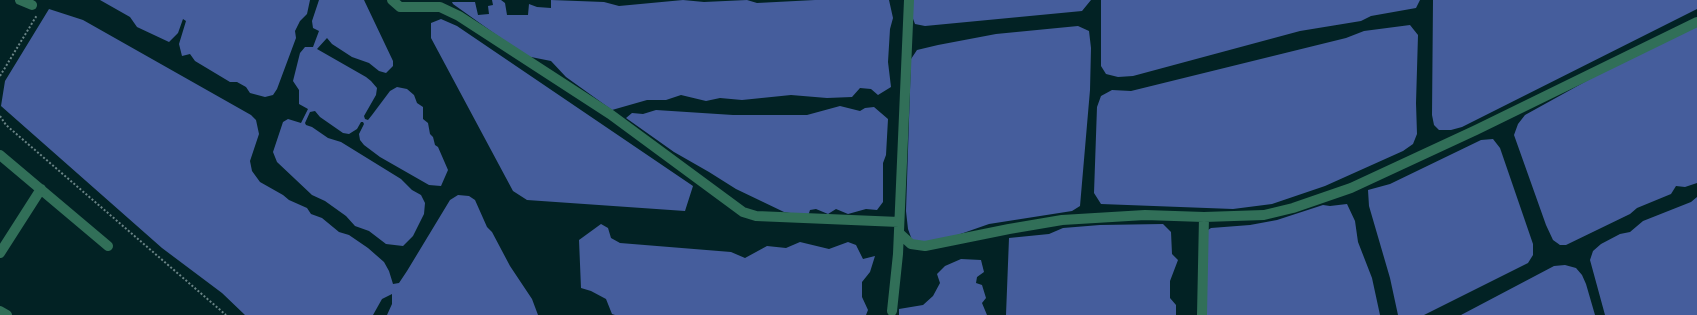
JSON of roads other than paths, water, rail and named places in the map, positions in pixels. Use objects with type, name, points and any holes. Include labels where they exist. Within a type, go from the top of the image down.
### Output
[{"type":"lane","points":[[20,0],[32,5]]},
{"type":"lane","points":[[392,0],[400,7],[440,8],[459,16],[610,114],[743,212],[756,216],[900,222]]},
{"type":"lane","points":[[892,311],[900,222],[909,0]]},
{"type":"lane","points":[[899,234],[911,244],[925,246],[1062,220],[1145,215],[1204,217],[1264,215],[1293,208],[1351,188],[1476,130],[1697,22]]},
{"type":"lane","points":[[0,156],[108,246]]},
{"type":"lane","points":[[0,253],[41,189]]},
{"type":"lane","points":[[1202,315],[1204,217]]},
{"type":"lane","points":[[0,311],[6,315]]},
{"type":"water","points":[[100,0],[310,0],[307,14],[300,21],[295,31],[296,38],[277,89],[273,95],[265,97],[250,93],[246,87],[237,82],[230,82],[195,61],[190,54],[182,56],[179,44],[186,21],[183,19],[178,33],[169,42],[137,27],[130,17]]},
{"type":"water","points":[[319,0],[364,0],[393,61],[393,66],[386,73],[379,71],[369,63],[352,57],[332,44],[327,38],[317,49],[366,77],[377,88],[376,95],[364,116],[365,119],[368,120],[390,91],[397,87],[407,89],[414,95],[417,103],[423,107],[423,119],[428,123],[430,134],[433,137],[435,145],[438,147],[448,170],[441,186],[429,185],[380,157],[364,145],[360,140],[359,134],[364,124],[363,122],[361,122],[357,129],[349,134],[343,133],[320,117],[315,111],[310,112],[305,123],[306,125],[312,127],[328,138],[341,142],[401,179],[412,190],[421,195],[425,203],[424,214],[413,236],[403,246],[386,244],[369,231],[355,226],[346,216],[325,201],[312,195],[277,162],[273,152],[283,122],[288,119],[301,123],[308,109],[299,104],[299,90],[293,81],[300,53],[305,47],[313,47],[319,31],[313,28],[312,21]]},
{"type":"water","points":[[492,0],[501,0],[505,3],[507,15],[528,15],[529,4],[537,7],[551,8],[551,0],[604,2],[619,6],[683,0],[704,2],[747,0],[757,3],[815,0],[889,0],[893,18],[890,29],[888,62],[891,87],[878,95],[871,89],[860,88],[852,97],[827,98],[791,95],[742,100],[720,98],[706,101],[681,95],[666,100],[647,100],[612,110],[566,77],[551,61],[526,56],[452,2],[475,2],[478,15],[489,14],[488,6],[493,5]]},
{"type":"water","points":[[912,0],[1091,0],[1082,11],[925,26],[915,24],[912,16]]},
{"type":"water","points":[[1101,0],[1420,0],[1416,8],[1371,16],[1361,21],[1300,31],[1133,76],[1118,77],[1106,74],[1101,66]]},
{"type":"water","points":[[1433,0],[1697,0],[1697,9],[1462,127],[1451,130],[1439,130],[1434,125],[1432,115]]},
{"type":"water","points":[[49,9],[83,20],[251,115],[256,120],[259,134],[250,161],[252,171],[260,182],[289,200],[307,208],[311,214],[322,218],[339,232],[349,235],[368,248],[384,262],[389,271],[393,284],[399,283],[450,200],[458,195],[469,196],[475,200],[487,227],[492,232],[510,266],[532,299],[538,315],[387,315],[392,304],[392,294],[382,299],[373,315],[245,315],[222,293],[162,248],[1,106],[5,81]]},
{"type":"water","points":[[441,19],[457,26],[693,186],[685,211],[527,200],[513,191],[431,38],[431,23]]},
{"type":"water","points":[[1410,25],[1418,35],[1416,103],[1417,134],[1413,144],[1403,151],[1325,186],[1272,204],[1233,209],[1101,204],[1094,193],[1097,107],[1101,96],[1112,90],[1131,91],[1346,38],[1364,31]]},
{"type":"water","points":[[1697,25],[1697,183],[1685,187],[1676,186],[1671,194],[1637,208],[1630,214],[1566,245],[1560,245],[1553,240],[1546,225],[1514,135],[1518,124],[1525,115],[1619,63]]},
{"type":"water","points":[[1078,26],[1089,31],[1091,48],[1090,90],[1080,206],[1072,211],[989,224],[949,238],[928,243],[912,240],[908,229],[906,211],[911,59],[917,50],[996,34]]},
{"type":"water","points":[[840,106],[860,111],[865,108],[874,107],[888,119],[886,155],[883,163],[883,202],[877,210],[866,209],[848,214],[836,209],[828,214],[816,209],[810,210],[808,216],[784,212],[736,189],[674,152],[626,118],[632,113],[643,114],[656,110],[733,115],[807,115]]},
{"type":"water","points":[[1493,139],[1500,148],[1533,244],[1533,255],[1528,263],[1424,315],[1398,315],[1390,278],[1369,206],[1368,190],[1390,184],[1481,140]]},
{"type":"water","points":[[1697,197],[1697,315],[1605,315],[1590,260],[1593,251],[1601,244],[1620,234],[1630,232],[1643,221],[1691,202]]},
{"type":"water","points":[[1347,204],[1355,221],[1358,242],[1372,278],[1380,315],[1201,315],[1205,232],[1211,228],[1250,225],[1277,220],[1323,205],[1330,206]]},
{"type":"water","points":[[601,224],[608,228],[611,238],[620,243],[731,252],[745,258],[767,246],[786,248],[800,242],[829,249],[848,242],[856,245],[863,259],[875,256],[870,272],[862,282],[862,297],[868,310],[866,315],[615,315],[612,314],[606,299],[591,291],[581,288],[579,240]]},
{"type":"water","points":[[1163,224],[1171,232],[1172,254],[1178,260],[1170,281],[1170,298],[1176,305],[1176,315],[1006,315],[1009,238],[1049,234],[1063,228],[1100,225]]},
{"type":"water","points":[[961,259],[981,260],[984,272],[977,277],[976,283],[982,285],[986,298],[982,303],[987,315],[899,315],[899,309],[923,305],[933,296],[940,283],[937,274],[945,266]]},
{"type":"water","points":[[1565,265],[1576,268],[1582,275],[1595,315],[1461,315],[1554,266]]}]
